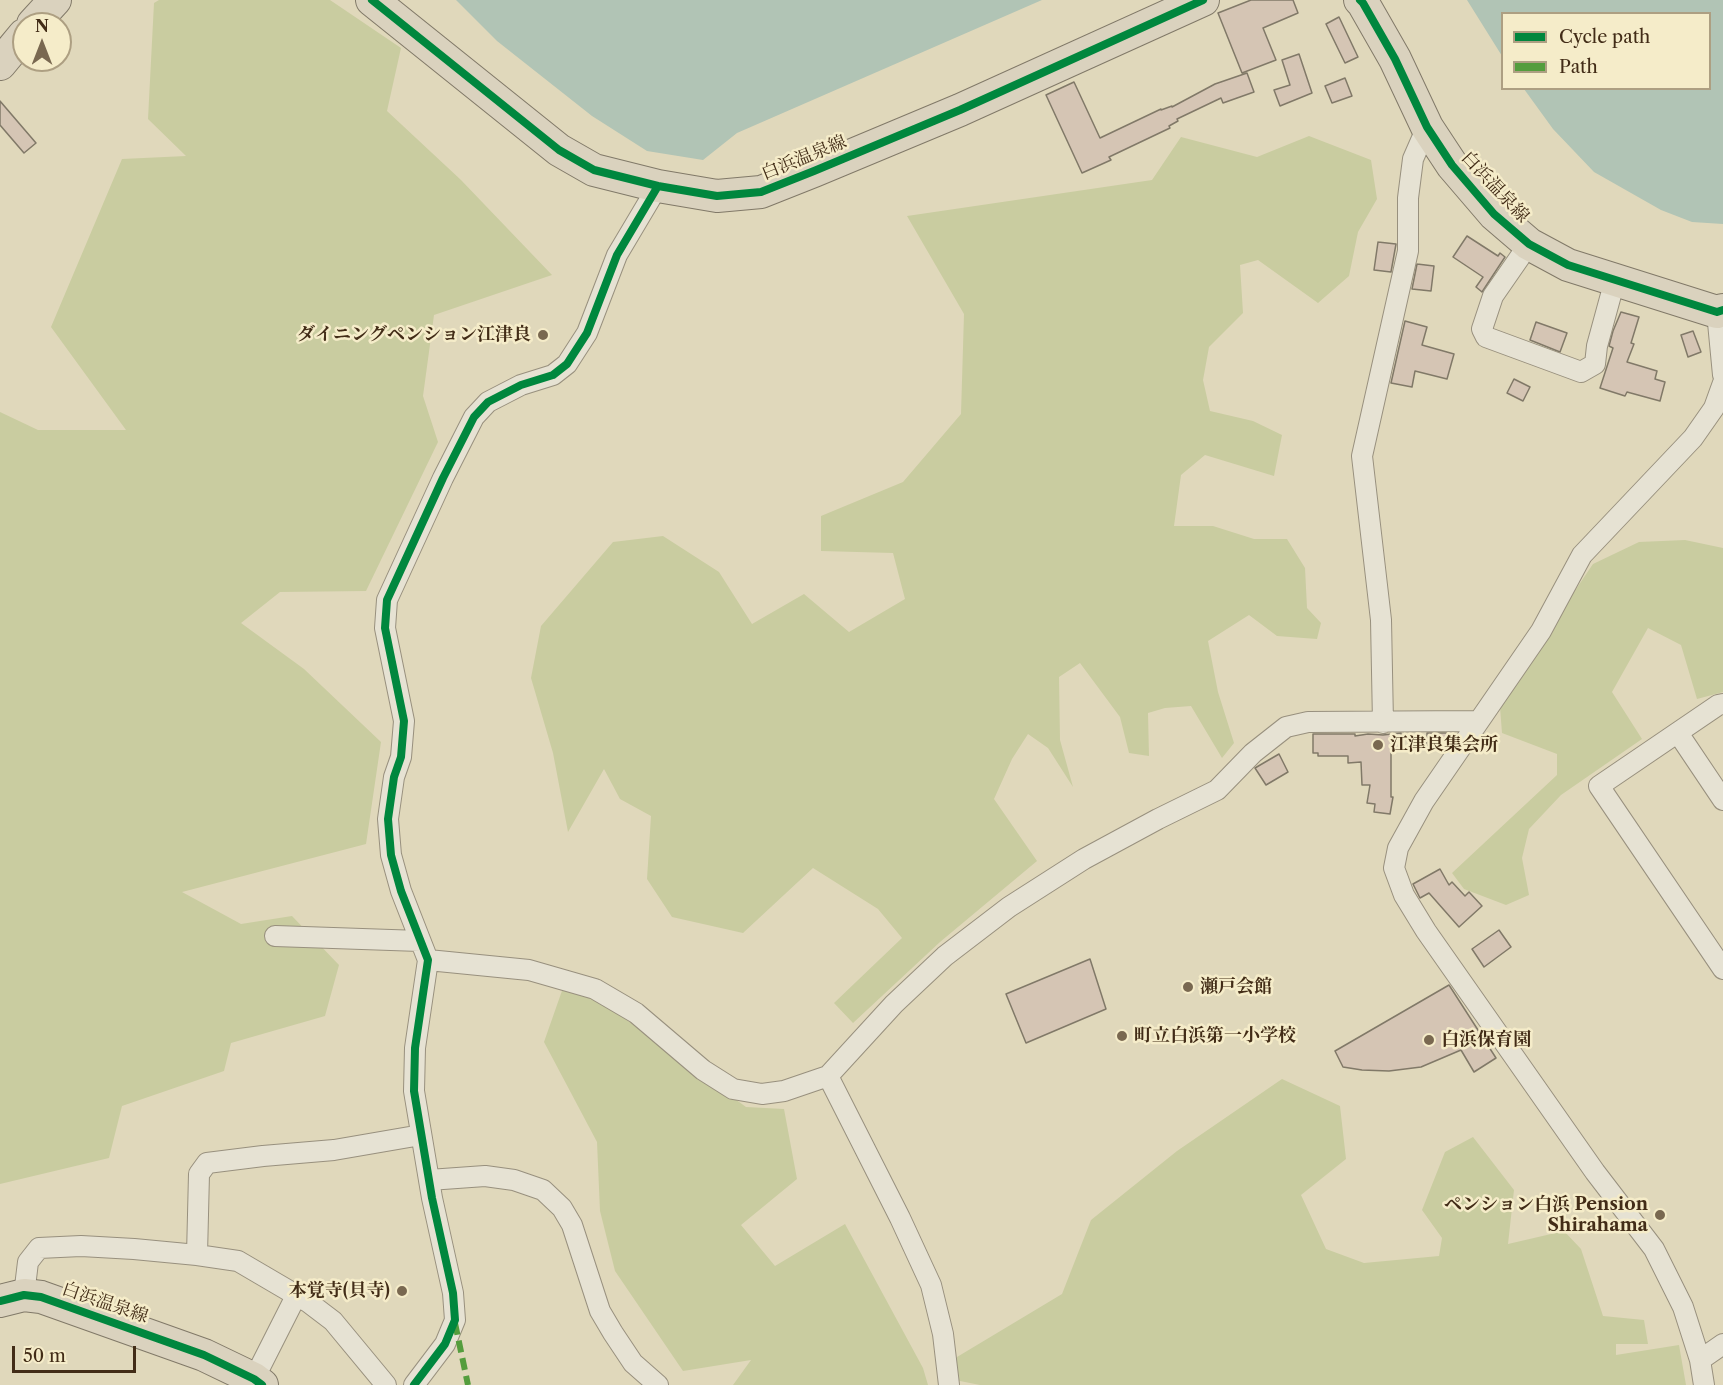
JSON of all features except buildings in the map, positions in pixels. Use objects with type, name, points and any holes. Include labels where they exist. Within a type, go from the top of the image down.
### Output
[{"type":"main road","points":[[44,12],[55,0]]},
{"type":"main road","name":"白浜温泉線","points":[[372,0],[559,150],[594,170],[658,186],[717,196],[761,192],[960,110],[1203,0]]},
{"type":"main road","name":"白浜温泉線","points":[[1360,0],[1395,59],[1427,127],[1452,165],[1494,214],[1529,244],[1568,265],[1720,311]]},
{"type":"main road","points":[[0,64],[12,50]]},
{"type":"main road","name":"白浜温泉線","points":[[12,1298],[41,1297],[51,1300],[204,1355],[258,1382]]},
{"type":"street","points":[[1383,723],[1381,620],[1362,456],[1408,250],[1408,198],[1413,159],[1427,127]]},
{"type":"street","points":[[414,1385],[445,1344],[454,1320],[453,1293],[429,1180],[414,1091],[415,1048],[428,960],[401,891],[391,846],[388,819],[394,777],[401,757],[404,721],[385,628],[387,600],[443,478],[474,417],[488,402],[521,385],[553,375],[567,364],[587,333],[617,255],[658,186]]},
{"type":"street","points":[[1529,244],[1493,296],[1482,329],[1486,336],[1581,372],[1595,364],[1596,346],[1615,280]]},
{"type":"street","points":[[1720,311],[1723,375]]},
{"type":"street","points":[[1704,1385],[1700,1360],[1683,1306],[1654,1249],[1595,1172],[1425,931],[1404,895],[1394,868],[1398,848],[1424,801],[1541,631],[1582,555],[1693,438],[1714,408],[1723,383]]},
{"type":"street","points":[[1723,704],[1718,705],[1599,786],[1723,969]]},
{"type":"street","points":[[428,960],[529,970],[595,989],[636,1013],[703,1070],[734,1089],[762,1094],[784,1091],[828,1076],[894,1004],[945,956],[1009,907],[1084,859],[1217,790],[1253,753],[1286,727],[1308,722],[1478,721]]},
{"type":"street","points":[[1678,733],[1723,800]]},
{"type":"street","points":[[274,936],[420,941]]},
{"type":"street","points":[[828,1076],[900,1218],[931,1285],[943,1334],[949,1385]]},
{"type":"street","points":[[197,1255],[199,1174],[207,1162],[334,1150],[421,1135]]},
{"type":"street","points":[[429,1180],[484,1176],[514,1180],[543,1190],[562,1208],[572,1225],[600,1311],[633,1363],[658,1385]]},
{"type":"street","points":[[12,1298],[28,1262],[39,1248],[81,1246],[197,1255],[238,1262],[308,1302],[333,1321],[386,1385]]},
{"type":"street","points":[[258,1382],[296,1296]]},
{"type":"street","points":[[1700,1360],[1723,1344]]},
{"type":"green space","points":[[159,0],[330,0],[401,48],[387,111],[461,180],[552,275],[434,315],[423,396],[438,442],[366,591],[280,592],[241,623],[304,669],[381,742],[366,844],[182,892],[241,924],[292,916],[339,965],[325,1016],[231,1043],[224,1071],[122,1106],[109,1158],[0,1184],[0,412],[38,430],[126,430],[51,327],[122,159],[186,156],[148,119],[154,3]]},
{"type":"green space","points":[[1309,136],[1371,160],[1377,199],[1358,232],[1349,276],[1318,303],[1258,260],[1240,265],[1243,313],[1209,347],[1203,380],[1210,411],[1253,421],[1282,435],[1274,476],[1205,455],[1181,475],[1174,526],[1213,526],[1254,539],[1287,539],[1305,568],[1307,608],[1321,623],[1317,639],[1277,636],[1249,615],[1208,641],[1218,692],[1234,743],[1222,758],[1191,706],[1165,708],[1148,713],[1149,756],[1129,753],[1120,717],[1080,663],[1059,677],[1060,740],[1073,787],[1048,748],[1028,734],[1012,759],[994,799],[1037,861],[940,942],[853,1023],[834,1003],[902,938],[878,909],[813,868],[743,933],[672,917],[647,879],[651,816],[620,799],[604,769],[568,832],[553,753],[531,678],[541,626],[613,542],[663,536],[719,572],[752,624],[804,594],[849,632],[905,599],[893,553],[821,551],[821,516],[903,482],[961,414],[964,314],[907,216],[1152,180],[1181,137],[1257,157]]},
{"type":"green space","points":[[1685,540],[1723,548],[1723,692],[1697,699],[1681,645],[1648,628],[1612,692],[1642,739],[1561,795],[1529,829],[1522,858],[1529,895],[1506,905],[1464,889],[1452,873],[1557,775],[1557,754],[1502,733],[1500,707],[1593,564],[1639,542]]},
{"type":"green space","points":[[564,985],[613,1010],[746,1107],[784,1109],[797,1179],[741,1225],[775,1266],[845,1224],[923,1368],[928,1385],[733,1385],[751,1360],[683,1371],[615,1271],[600,1211],[597,1142],[544,1042]]},
{"type":"green space","points":[[1282,1079],[1340,1106],[1346,1159],[1301,1195],[1326,1249],[1364,1263],[1439,1256],[1442,1238],[1422,1210],[1445,1152],[1473,1137],[1514,1190],[1508,1244],[1564,1231],[1581,1249],[1603,1316],[1644,1320],[1648,1344],[1616,1344],[1616,1355],[1679,1345],[1686,1385],[980,1385],[955,1380],[957,1357],[1062,1294],[1091,1220],[1177,1151]]},
{"type":"shaded area","points":[[456,0],[1042,0],[737,133],[703,160],[647,151],[592,116],[497,41]]},
{"type":"shaded area","points":[[1467,0],[1723,0],[1723,224],[1692,222],[1661,210],[1594,172],[1553,129],[1525,90],[1711,90],[1711,12],[1501,12],[1501,54]]},
{"type":"marked path","points":[[455,1323],[468,1385]]},
{"type":"cycle path","points":[[372,0],[559,150],[594,170],[658,186],[717,196],[761,192],[814,171],[960,110],[1203,0]]},
{"type":"cycle path","points":[[1360,0],[1395,59],[1427,127],[1452,165],[1494,214],[1529,244],[1568,265],[1717,312],[1723,310]]},
{"type":"cycle path","points":[[414,1385],[445,1344],[455,1320],[453,1293],[432,1198],[414,1091],[415,1048],[428,960],[401,891],[391,855],[388,819],[394,777],[401,757],[404,721],[385,628],[387,600],[443,478],[474,417],[488,402],[521,385],[553,375],[567,364],[587,333],[617,255],[658,186]]},
{"type":"cycle path","points":[[0,1301],[24,1295],[41,1297],[204,1355],[262,1385]]},
{"type":"place","name":"ダイニングペンション江津良","points":[[543,335]]},
{"type":"place","name":"江津良集会所","points":[[1378,745]]},
{"type":"place","name":"瀬戸会館","points":[[1188,987]]},
{"type":"place","name":"町立白浜第一小学校","points":[[1122,1036]]},
{"type":"place","name":"白浜保育園","points":[[1429,1040]]},
{"type":"place","name":"ペンション白浜 Pension Shirahama","points":[[1660,1215]]},
{"type":"place","name":"本覚寺(貝寺)","points":[[402,1291]]}]
